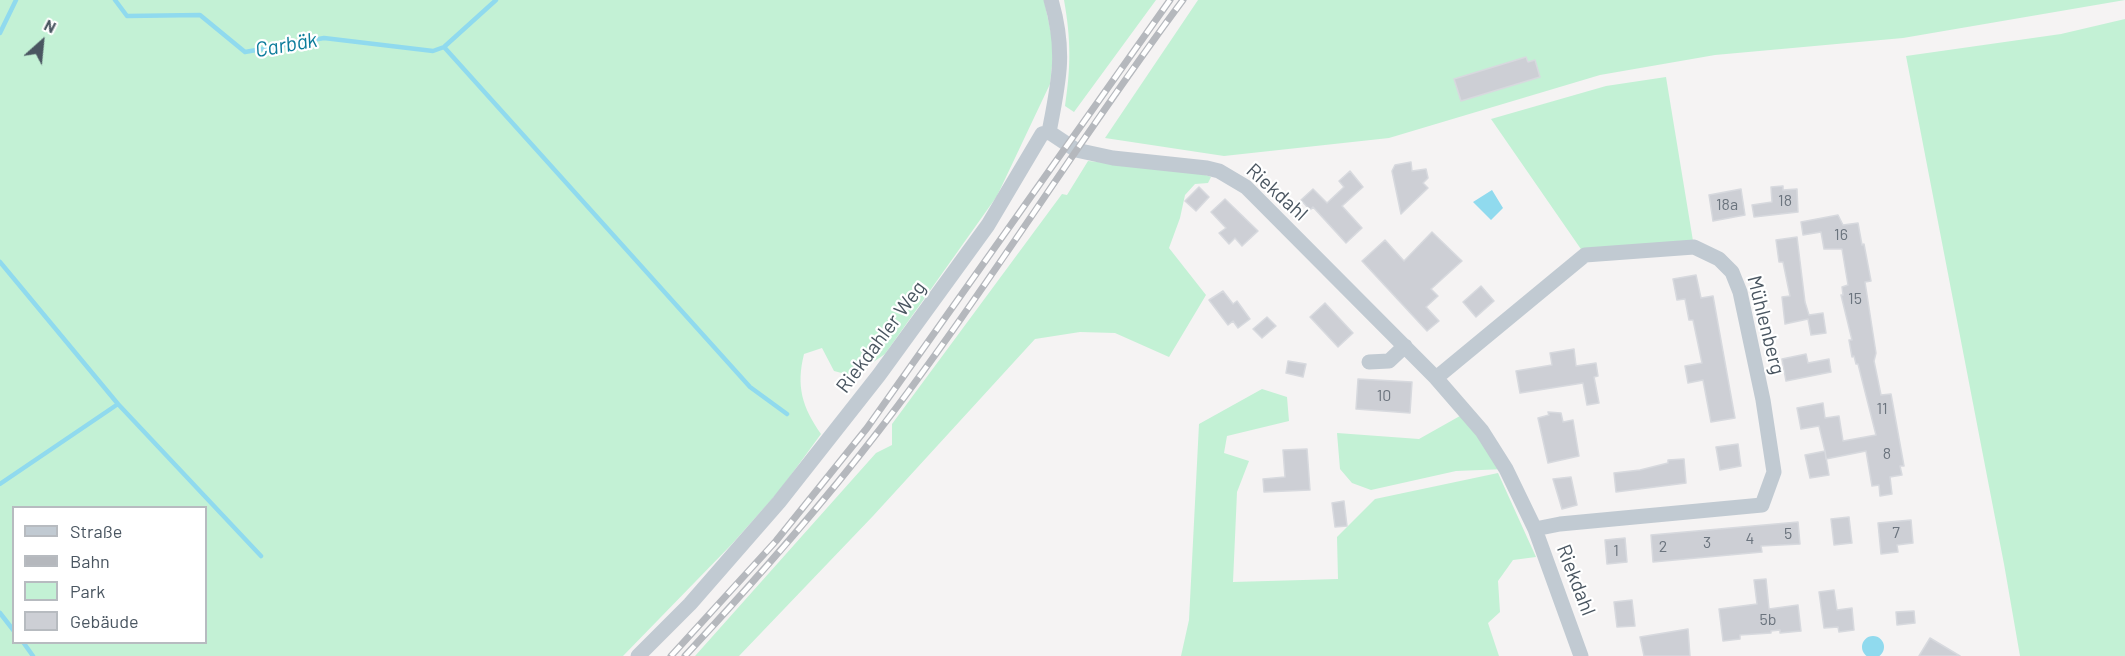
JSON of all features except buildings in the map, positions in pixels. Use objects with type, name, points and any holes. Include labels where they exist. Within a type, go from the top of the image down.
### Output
[{"type":"street","points":[[1049,132],[1061,55],[1060,30],[1052,0]]},
{"type":"street","name":"Riekdahl","points":[[1049,132],[1076,150],[1113,158],[1207,168],[1239,181],[1405,346],[1482,431],[1506,469],[1535,529],[1581,656]]},
{"type":"street","name":"Riekdahler Weg","points":[[638,656],[690,604],[778,502],[879,375],[988,225],[1042,134],[1049,132]]},
{"type":"street","name":"Mühlenberg","points":[[1436,378],[1585,255],[1694,247],[1719,259],[1732,272],[1740,292],[1774,472],[1762,505],[1560,524],[1535,529]]},
{"type":"street","points":[[1369,362],[1389,361],[1405,346]]},
{"type":"green space","points":[[0,0],[1044,0],[1054,47],[1050,84],[997,196],[885,354],[853,376],[834,371],[822,348],[804,354],[801,376],[802,396],[809,415],[821,434],[780,490],[732,544],[623,656],[0,656]]},
{"type":"green space","points":[[1064,0],[1156,0],[1074,112],[1065,106],[1069,53]]},
{"type":"green space","points":[[1198,0],[2125,0],[1903,38],[1715,55],[1600,75],[1389,138],[1224,156],[1105,138]]},
{"type":"green space","points":[[2125,19],[2125,656],[2020,656],[1906,56],[2061,34]]},
{"type":"green space","points":[[1666,77],[1694,247],[1585,255],[1491,119],[1606,86]]},
{"type":"green space","points":[[1088,161],[1197,172],[1211,177],[1208,183],[1195,184],[1185,195],[1180,218],[1169,248],[1206,295],[1169,357],[1115,333],[1080,332],[1035,339],[873,516],[739,656],[695,656],[876,453],[892,445],[892,424],[1062,194],[1067,195]]},
{"type":"green space","points":[[1262,389],[1287,397],[1289,421],[1227,436],[1224,453],[1249,461],[1237,492],[1233,582],[1338,579],[1337,537],[1375,499],[1498,473],[1536,557],[1513,560],[1498,581],[1500,612],[1488,623],[1499,656],[1181,656],[1189,620],[1199,424]]},
{"type":"green space","points":[[1467,412],[1506,469],[1456,471],[1371,490],[1352,483],[1340,469],[1337,433],[1419,439]]},
{"type":"water","points":[[1492,190],[1503,208],[1491,220],[1473,202]]},
{"type":"water","points":[[1873,636],[1881,639],[1883,643],[1881,655],[1869,657],[1865,655],[1862,647],[1865,639]]},
{"type":"waterway","name":"Carbäk","points":[[0,33],[16,0]]},
{"type":"waterway","name":"Carbäk","points":[[115,0],[127,16],[200,15],[245,52],[324,38],[433,51],[444,47],[496,0]]},
{"type":"waterway","points":[[444,47],[750,387],[787,414]]},
{"type":"waterway","points":[[0,262],[118,404],[0,484]]},
{"type":"waterway","points":[[118,404],[261,556]]},
{"type":"waterway","points":[[0,613],[12,628]]},
{"type":"waterway","points":[[24,644],[33,656]]},
{"type":"railway","points":[[671,656],[776,541],[867,428],[1170,0]]},
{"type":"railway","points":[[685,656],[784,547],[877,433],[917,380],[1183,0]]}]
